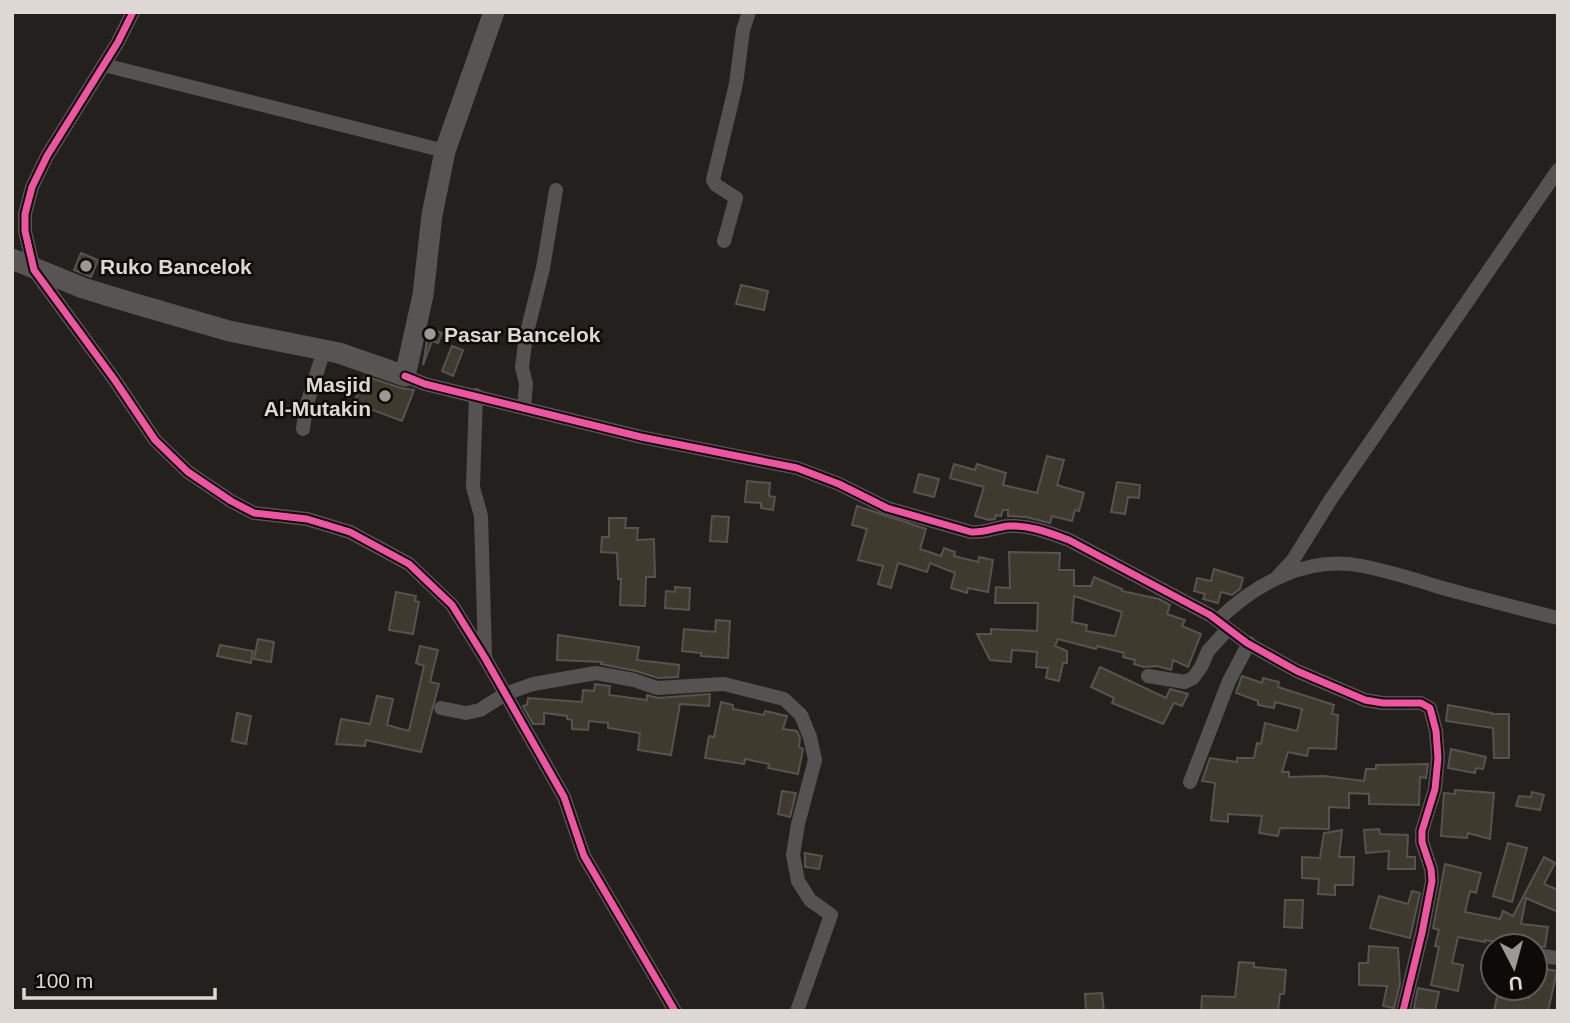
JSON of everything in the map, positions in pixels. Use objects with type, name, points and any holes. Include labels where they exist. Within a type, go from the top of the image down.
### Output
[{"type":"street","points":[[133,12],[104,65],[47,156],[32,187],[25,214],[25,232],[34,270],[155,440],[188,472],[231,502],[254,513],[307,519],[350,531],[409,564],[452,605],[564,797],[584,856],[675,1011]]},
{"type":"street","points":[[405,376],[423,295],[432,215],[445,151],[494,12]]},
{"type":"street","points":[[724,241],[736,198],[716,185],[713,178],[736,84],[743,30],[749,12]]},
{"type":"street","points":[[104,65],[445,151]]},
{"type":"street","points":[[1148,676],[1185,682],[1193,678],[1208,651],[1252,592],[1278,576],[1293,560],[1452,320],[1558,170]]},
{"type":"street","points":[[524,407],[526,384],[522,367],[526,336],[543,268],[556,190]]},
{"type":"street","points":[[12,259],[83,288],[229,331],[365,361],[425,384],[641,437],[797,468],[839,484],[887,508],[971,532],[983,533],[1013,526],[1045,531],[1110,561],[1297,671],[1356,697],[1383,703],[1427,705],[1432,710],[1438,758],[1435,789],[1422,831],[1422,842],[1432,881],[1403,1011]]},
{"type":"street","points":[[303,429],[306,407],[324,350]]},
{"type":"street","points":[[476,395],[473,487],[481,516],[485,658]]},
{"type":"street","points":[[1278,576],[1316,566],[1361,565],[1558,618]]},
{"type":"street","points":[[1189,782],[1229,681],[1248,643]]},
{"type":"street","points":[[441,708],[466,713],[533,684],[596,673],[657,688],[724,684],[783,699],[800,715],[810,737],[815,760],[798,824],[793,855],[798,881],[805,894],[831,915],[797,1011]]},
{"type":"building","name":"Ruko Bancelok","points":[[81,253],[98,260],[91,277],[74,270]]},
{"type":"building","points":[[741,285],[768,291],[764,310],[736,304]]},
{"type":"building","points":[[429,328],[442,333],[438,343],[432,341],[423,365]]},
{"type":"building","points":[[452,346],[463,350],[453,376],[442,371]]},
{"type":"building","name":"Masjid Al-Mutakin","points":[[365,376],[414,390],[402,421],[354,403]]},
{"type":"building","points":[[1047,456],[1064,460],[1057,485],[1084,493],[1079,511],[1075,510],[1072,521],[1052,516],[1050,523],[1008,516],[1008,510],[1003,510],[1001,516],[996,515],[995,519],[975,516],[984,487],[950,478],[954,464],[975,470],[977,464],[1006,473],[1003,485],[1037,493]]},
{"type":"building","points":[[919,474],[939,479],[934,497],[914,492]]},
{"type":"building","points":[[747,481],[770,483],[769,496],[775,497],[773,510],[761,508],[761,503],[745,502]]},
{"type":"building","points":[[1117,482],[1140,485],[1139,498],[1128,497],[1125,514],[1111,512]]},
{"type":"building","points":[[857,506],[926,529],[920,549],[941,556],[944,548],[955,552],[954,556],[978,562],[979,557],[993,560],[988,592],[968,588],[967,593],[951,588],[955,573],[930,563],[927,572],[898,563],[891,588],[878,584],[883,566],[858,560],[867,529],[852,525]]},
{"type":"building","points":[[712,516],[729,517],[727,542],[710,541]]},
{"type":"building","points":[[609,518],[626,518],[625,528],[638,528],[637,540],[654,539],[655,577],[646,577],[645,606],[620,605],[621,579],[618,579],[617,553],[601,552],[602,537],[609,537]]},
{"type":"building","points":[[1009,552],[1060,553],[1059,570],[1074,570],[1074,586],[1091,586],[1094,577],[1122,591],[1159,599],[1170,605],[1167,614],[1185,620],[1182,626],[1201,634],[1188,667],[1173,660],[1171,670],[1157,666],[1144,667],[1134,664],[1135,660],[1123,657],[1124,653],[1058,639],[1055,646],[1067,651],[1067,663],[1063,663],[1059,681],[1046,678],[1048,668],[1036,667],[1037,652],[1012,650],[1011,662],[990,660],[977,634],[991,634],[991,629],[1037,631],[1038,603],[995,603],[996,587],[1010,588]],"holes":[[[1074,596],[1122,612],[1115,636],[1086,631],[1087,625],[1072,622]]]},
{"type":"building","points":[[1214,569],[1243,578],[1240,589],[1232,595],[1221,592],[1218,603],[1203,599],[1205,594],[1194,591],[1197,578],[1211,581]]},
{"type":"building","points":[[675,587],[690,588],[689,610],[665,608],[666,591],[675,592]]},
{"type":"building","points":[[396,592],[416,596],[415,601],[419,602],[413,634],[389,630]]},
{"type":"building","points":[[716,620],[730,621],[728,658],[682,651],[684,629],[715,632]]},
{"type":"building","points":[[558,635],[639,647],[637,660],[679,665],[678,677],[658,678],[601,664],[602,662],[557,660]]},
{"type":"building","points":[[258,639],[274,642],[271,662],[254,659]]},
{"type":"building","points":[[220,645],[253,651],[251,663],[217,656]]},
{"type":"building","points":[[420,646],[438,650],[430,682],[439,684],[421,752],[366,740],[365,746],[336,744],[341,719],[370,724],[377,696],[393,699],[387,725],[409,731],[424,666],[416,663]]},
{"type":"building","points":[[1100,667],[1166,698],[1170,689],[1188,694],[1182,706],[1174,703],[1163,724],[1112,703],[1114,698],[1091,687]]},
{"type":"building","points":[[1242,676],[1262,683],[1263,678],[1279,682],[1278,687],[1334,705],[1332,714],[1338,715],[1336,749],[1309,748],[1307,756],[1288,752],[1282,772],[1289,772],[1289,777],[1324,776],[1364,781],[1366,769],[1376,769],[1376,765],[1428,764],[1426,778],[1420,777],[1419,805],[1369,804],[1369,794],[1349,793],[1349,808],[1329,807],[1329,829],[1280,828],[1278,836],[1259,833],[1262,816],[1228,814],[1228,822],[1211,820],[1215,783],[1202,781],[1210,758],[1237,762],[1237,758],[1254,758],[1257,743],[1261,744],[1265,723],[1297,731],[1302,709],[1275,702],[1274,708],[1258,705],[1258,701],[1236,693]]},
{"type":"building","points":[[595,684],[610,686],[609,695],[647,700],[647,695],[658,698],[710,694],[709,706],[680,704],[671,755],[638,750],[640,733],[608,728],[608,723],[589,721],[588,730],[572,729],[572,720],[567,719],[567,716],[544,713],[544,724],[533,724],[523,706],[527,705],[528,698],[582,702],[583,690],[594,691]]},
{"type":"building","points":[[721,702],[733,705],[733,709],[764,715],[765,711],[787,716],[783,729],[797,731],[800,738],[799,747],[803,749],[798,774],[768,768],[769,764],[745,759],[744,764],[705,758],[709,736],[714,737]]},
{"type":"building","points":[[1448,705],[1492,714],[1509,714],[1509,758],[1494,758],[1493,728],[1446,721]]},
{"type":"building","points":[[237,713],[251,716],[246,744],[232,741]]},
{"type":"building","points":[[1451,749],[1486,757],[1483,769],[1476,768],[1475,773],[1448,768]]},
{"type":"building","points":[[1455,790],[1494,793],[1490,839],[1468,833],[1467,838],[1441,836],[1444,793],[1455,794]]},
{"type":"building","points":[[782,791],[796,793],[790,817],[778,814]]},
{"type":"building","points":[[1532,792],[1544,795],[1540,810],[1516,806],[1519,796],[1531,797]]},
{"type":"building","points":[[1379,829],[1380,834],[1408,835],[1407,857],[1415,857],[1415,869],[1388,869],[1389,851],[1366,853],[1364,830]]},
{"type":"building","points":[[1342,830],[1339,857],[1354,857],[1353,885],[1335,885],[1335,895],[1318,894],[1319,879],[1302,878],[1302,857],[1320,858],[1324,833]]},
{"type":"building","points":[[1508,843],[1527,848],[1512,902],[1493,896]]},
{"type":"building","points":[[805,853],[822,856],[819,869],[805,867]]},
{"type":"building","points":[[1544,857],[1555,863],[1544,884],[1558,890],[1558,912],[1526,898],[1521,924],[1548,927],[1547,932],[1479,932],[1479,941],[1458,937],[1452,963],[1463,965],[1458,991],[1431,985],[1439,947],[1435,946],[1439,930],[1433,928],[1445,864],[1481,873],[1476,893],[1470,891],[1465,912],[1500,919],[1503,911],[1513,916]]},
{"type":"building","points":[[1412,891],[1420,893],[1410,938],[1370,928],[1379,896],[1408,904]]},
{"type":"building","points":[[1285,900],[1303,900],[1302,928],[1284,927]]},
{"type":"building","points":[[1369,946],[1398,948],[1400,984],[1394,1008],[1383,1006],[1387,986],[1359,985],[1359,963],[1368,963]]},
{"type":"building","points":[[1239,962],[1254,963],[1254,967],[1286,970],[1284,994],[1280,994],[1278,1011],[1201,1011],[1202,996],[1235,997]]},
{"type":"building","points":[[1549,970],[1557,971],[1548,1011],[1494,1011],[1496,1002],[1549,1002]]},
{"type":"building","points":[[1418,988],[1439,992],[1435,1011],[1414,1008]]},
{"type":"building","points":[[1102,993],[1104,1011],[1086,1011],[1085,994]]},
{"type":"cycle path","points":[[133,12],[118,42],[47,156],[32,187],[25,214],[25,231],[34,270],[155,440],[188,472],[254,513],[307,519],[350,532],[409,564],[452,605],[564,797],[584,856],[675,1011]]},
{"type":"cycle path","points":[[405,376],[425,384],[641,437],[797,468],[839,484],[887,508],[971,532],[1009,526],[1047,532],[1069,540],[1210,615],[1247,643],[1297,671],[1365,700],[1421,703],[1430,708],[1436,731],[1438,758],[1435,789],[1422,831],[1422,842],[1432,881],[1403,1011]]},
{"type":"place","name":"Ruko Bancelok","points":[[86,266]]},
{"type":"place","name":"Pasar Bancelok","points":[[430,334]]},
{"type":"place","name":"Masjid Al-Mutakin","points":[[385,396]]}]
